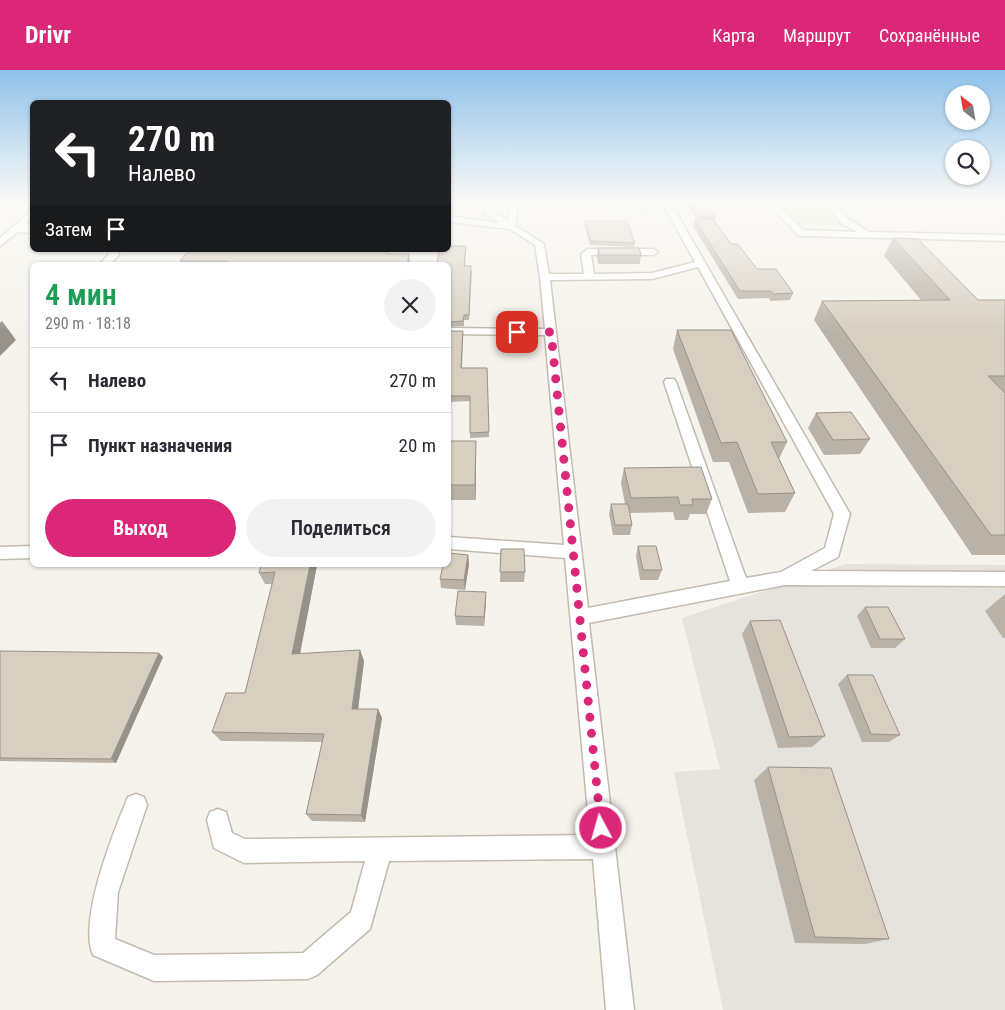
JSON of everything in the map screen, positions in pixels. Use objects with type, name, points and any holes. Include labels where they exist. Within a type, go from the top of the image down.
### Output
[{"type":"street","points":[[538,246],[545,278],[551,332],[620,1010]]},
{"type":"street","points":[[107,262],[114,255],[113,252]]},
{"type":"street","points":[[590,277],[586,254],[588,252],[652,252]]},
{"type":"street","points":[[545,278],[652,276],[700,264]]},
{"type":"street","points":[[451,331],[551,332]]},
{"type":"street","points":[[670,382],[740,586]]},
{"type":"street","points":[[451,543],[573,552]]},
{"type":"street","points":[[0,568],[5,553],[30,552]]},
{"type":"street","points":[[784,578],[1005,579]]},
{"type":"street","points":[[136,805],[106,892],[102,946],[154,968],[308,966],[360,920],[381,848]]},
{"type":"street","points":[[218,820],[222,840],[244,851],[603,847]]},
{"type":"lane","points":[[579,618],[784,578],[832,552],[842,514],[690,246]]},
{"type":"shaded area","points":[[846,564],[1005,565],[1005,1010],[723,1010],[674,772],[720,769],[682,618]]},
{"type":"building","points":[[451,246],[466,246],[464,266],[471,266],[469,315],[464,315],[463,321],[451,322],[451,262],[437,262],[439,252],[451,252]]},
{"type":"building","points":[[711,246],[739,246],[757,269],[776,269],[793,293],[773,294],[771,291],[740,291]]},
{"type":"building","points":[[900,246],[925,246],[978,300],[1005,300],[1005,376],[988,376],[1005,393],[1005,535],[991,535],[822,301],[950,300]]},
{"type":"building","points":[[598,248],[639,248],[641,255],[599,255]]},
{"type":"building","points":[[187,252],[388,252],[387,254],[409,254],[408,262],[180,261]]},
{"type":"building","points":[[677,330],[731,330],[787,442],[771,442],[795,493],[758,494],[737,442],[721,443]]},
{"type":"building","points":[[451,331],[463,331],[461,368],[487,368],[489,432],[470,433],[470,396],[451,396]]},
{"type":"building","points":[[851,412],[870,439],[833,440],[816,413]]},
{"type":"building","points":[[451,441],[476,441],[475,485],[451,485]]},
{"type":"building","points":[[701,467],[712,499],[692,499],[693,505],[680,505],[678,497],[631,498],[624,468]]},
{"type":"building","points":[[611,504],[628,504],[632,525],[615,525]]},
{"type":"building","points":[[638,546],[656,546],[662,570],[643,570]]},
{"type":"building","points":[[501,549],[524,549],[525,572],[500,572]]},
{"type":"building","points":[[451,553],[468,555],[464,580],[440,579],[443,567],[451,567]]},
{"type":"building","points":[[260,567],[310,567],[292,654],[360,650],[352,709],[378,709],[361,815],[306,814],[324,734],[212,732],[226,693],[245,693],[275,572],[259,573]]},
{"type":"building","points":[[458,591],[486,592],[484,617],[455,616]]},
{"type":"building","points":[[865,607],[888,607],[905,639],[880,639]]},
{"type":"building","points":[[780,620],[825,736],[789,737],[750,621]]},
{"type":"building","points":[[0,651],[159,653],[111,759],[0,758]]},
{"type":"building","points":[[847,675],[873,675],[900,735],[871,734]]},
{"type":"building","points":[[768,767],[831,768],[889,939],[815,937]]},
{"type":"route","points":[[517,332],[551,332],[601,828]]}]
